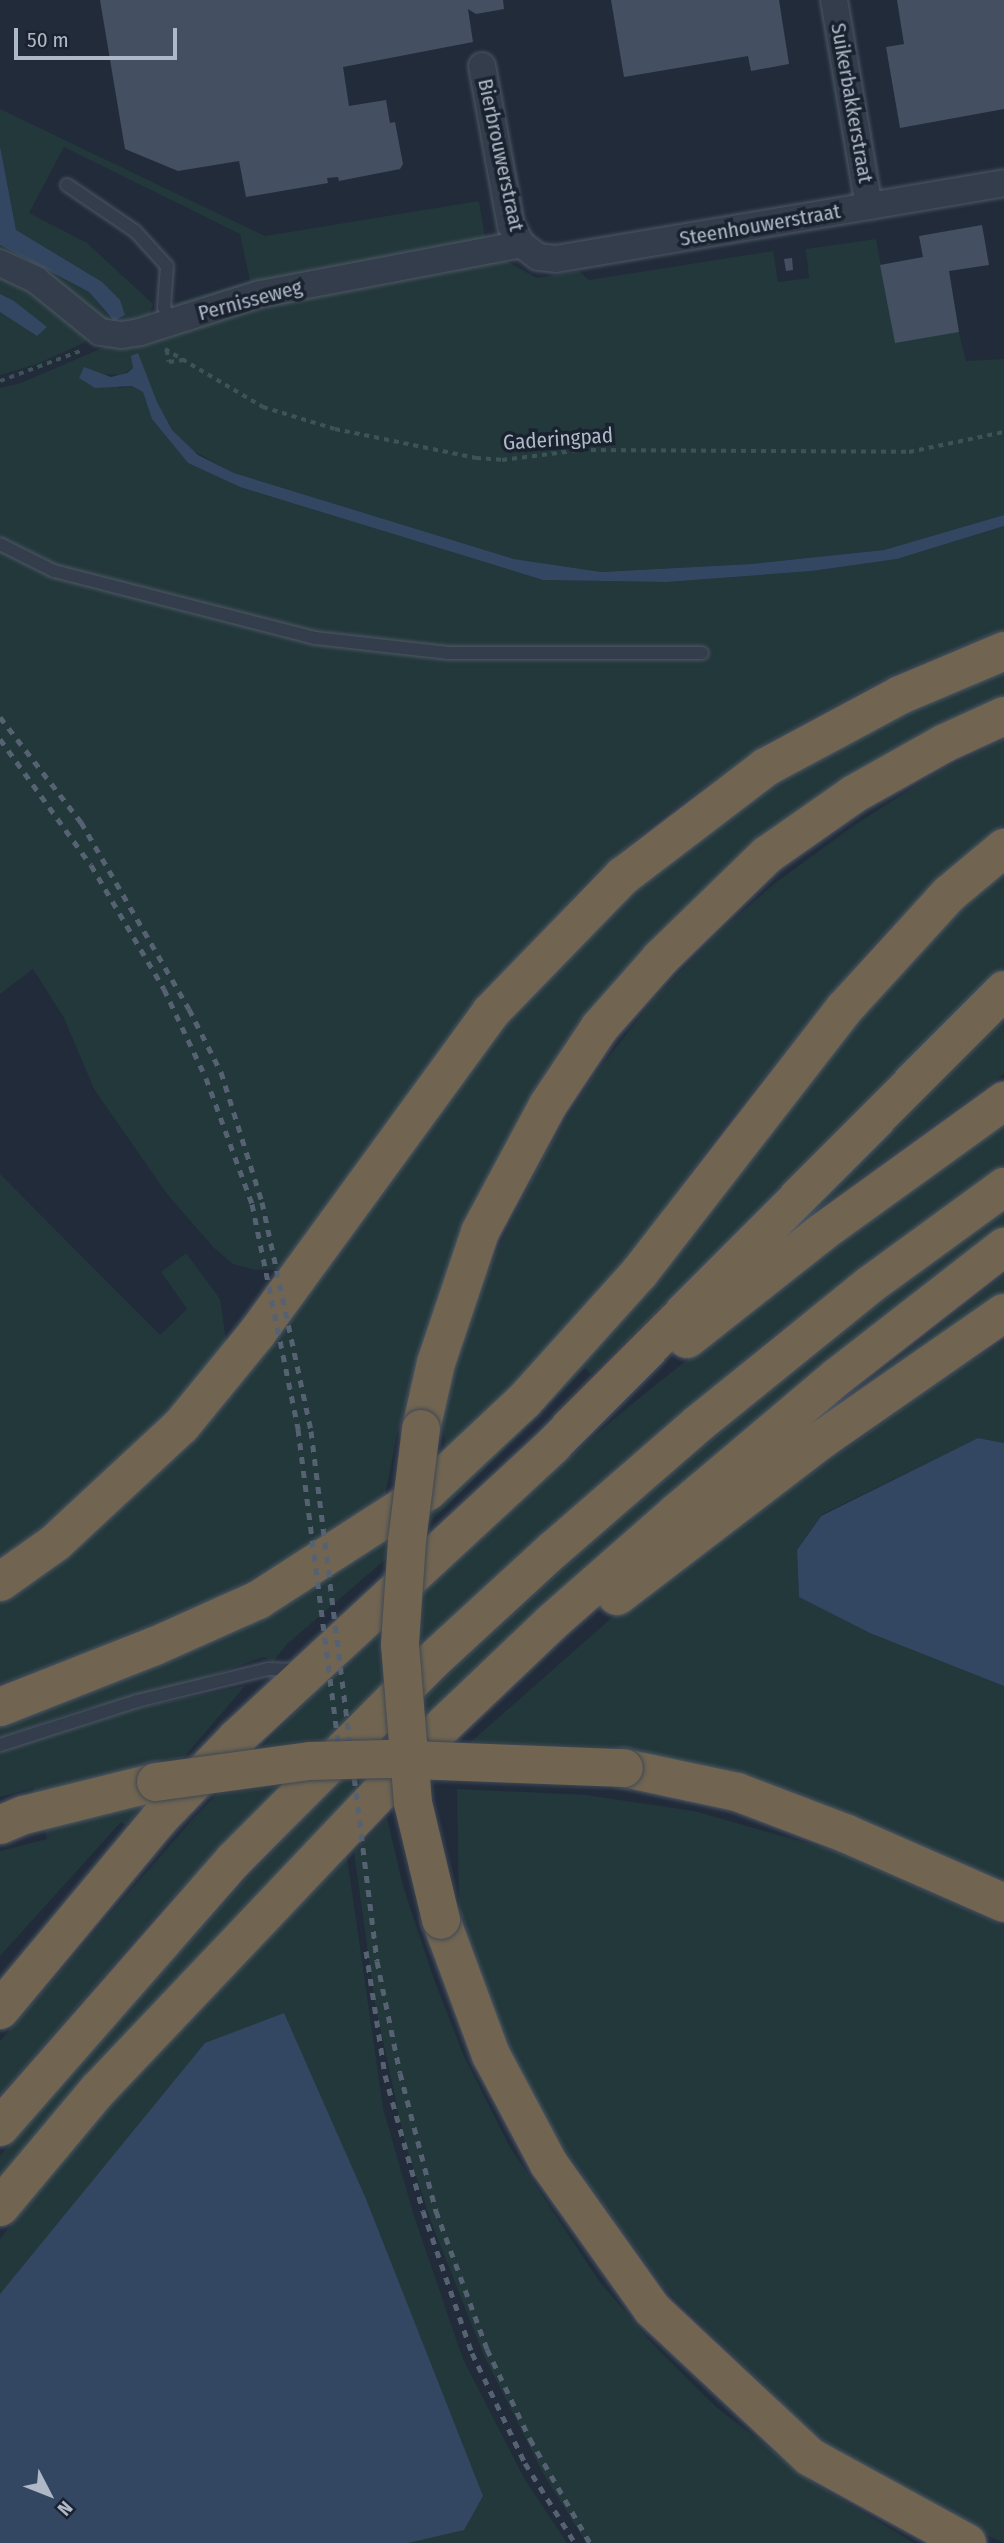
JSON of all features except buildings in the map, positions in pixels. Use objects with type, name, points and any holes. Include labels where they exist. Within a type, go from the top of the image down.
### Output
[{"type":"highway","points":[[0,1582],[55,1543],[181,1426],[257,1333],[491,1012],[623,876],[766,767],[900,695],[1004,651]]},
{"type":"highway","points":[[967,2543],[810,2457],[652,2309],[549,2164],[491,2055],[441,1920],[413,1803],[400,1645],[407,1541],[421,1429],[436,1363],[480,1233],[548,1105],[600,1027],[661,958],[767,855],[854,794],[945,743],[1004,716]]},
{"type":"highway","points":[[0,1707],[155,1646],[258,1600],[428,1492],[524,1401],[640,1272],[844,1009],[949,894],[1004,848]]},
{"type":"highway","points":[[0,2010],[160,1818],[237,1738],[554,1444],[1004,990]]},
{"type":"highway","points":[[554,1444],[821,1233],[1004,1101]]},
{"type":"highway","points":[[0,2127],[233,1861],[431,1662],[553,1550],[698,1424],[871,1284],[1004,1187]]},
{"type":"highway","points":[[0,2207],[97,2090],[444,1725],[551,1623],[676,1513],[837,1377],[1004,1247]]},
{"type":"highway","points":[[444,1725],[824,1438],[1004,1313]]},
{"type":"highway","points":[[0,1825],[24,1815],[156,1782],[310,1762],[458,1760],[624,1768],[737,1792],[847,1834],[1004,1903]]},
{"type":"street","name":"Suikerbakkerstraat","points":[[834,0],[869,206]]},
{"type":"street","name":"Bierbrouwerstraat","points":[[482,66],[511,225],[521,244]]},
{"type":"street","name":"Steenhouwerstraat","points":[[521,244],[538,257],[556,259],[1004,183]]},
{"type":"street","name":"Pernisseweg","points":[[100,332],[122,335],[140,332],[260,294],[521,244]]},
{"type":"street","points":[[0,263],[36,280],[100,332]]},
{"type":"lane","points":[[67,185],[135,231],[166,267],[164,307],[170,322]]},
{"type":"lane","points":[[0,544],[54,571],[315,638],[448,653],[702,653]]},
{"type":"lane","points":[[0,1745],[75,1719],[268,1669],[309,1671]]},
{"type":"path","points":[[0,381],[93,345],[100,332]]},
{"type":"path","name":"Gaderingpad","points":[[140,332],[262,407],[335,429],[476,458],[502,460],[591,450],[909,452],[1004,432]]},
{"type":"path","points":[[167,350],[169,362],[184,360]]},
{"type":"green space","points":[[0,109],[265,236],[479,201],[486,244],[178,310],[175,303],[250,281],[240,234],[64,147],[29,213],[87,243],[153,304],[149,316],[113,328],[0,256],[0,245],[89,292],[113,321],[125,315],[16,230],[0,146]]},
{"type":"green space","points":[[876,239],[895,342],[959,332],[966,361],[1004,359],[1004,515],[884,550],[751,564],[601,572],[514,559],[234,473],[186,447],[172,430],[132,361],[133,368],[121,375],[99,374],[119,388],[132,386],[143,392],[152,419],[188,463],[240,487],[543,580],[667,582],[812,571],[897,559],[1004,526],[1004,630],[897,673],[770,741],[660,819],[588,881],[483,1002],[290,1269],[255,1270],[233,1264],[214,1248],[167,1194],[94,1089],[64,1018],[33,969],[0,994],[0,388],[21,383],[114,343],[263,306],[490,262],[506,261],[537,278],[579,271],[589,280],[773,251],[778,282],[809,278],[806,249]]},
{"type":"green space","points":[[0,269],[91,330],[84,343],[37,364],[0,375]]},
{"type":"green space","points":[[1004,661],[1004,696],[909,747],[648,951],[426,1338],[399,1425],[385,1496],[289,1558],[220,1596],[83,1654],[0,1684],[0,1595],[369,1195],[572,940],[744,792]]},
{"type":"green space","points":[[1004,739],[1004,825],[937,880],[868,951],[726,1124],[654,1224],[592,1299],[505,1395],[445,1449],[443,1418],[460,1345],[491,1263],[544,1155],[593,1077],[654,999],[717,934],[775,883],[853,826],[934,774]]},
{"type":"green space","points":[[1004,858],[1004,967],[661,1308],[591,1374],[585,1368],[444,1509],[286,1645],[273,1662],[264,1657],[199,1680],[74,1712],[0,1738],[0,1714],[355,1549],[717,1180]]},
{"type":"green space","points":[[1004,1002],[1004,1074],[780,1237]]},
{"type":"green space","points":[[1004,1120],[1004,1165],[771,1338],[535,1540],[356,1709],[159,1912],[0,2096],[0,2041],[191,1821],[335,1671],[465,1546],[627,1408],[768,1295]]},
{"type":"green space","points":[[0,1174],[160,1335],[187,1309],[161,1272],[186,1253],[220,1299],[227,1347],[155,1428],[73,1503],[0,1560]]},
{"type":"green space","points":[[1004,1208],[1004,1236],[751,1436],[0,2186],[0,2156],[82,2057],[307,1813],[466,1657],[604,1531],[738,1417],[896,1289]]},
{"type":"green space","points":[[1004,1275],[1004,1300],[819,1420],[996,1281]]},
{"type":"green space","points":[[1004,1341],[1004,1443],[978,1438],[821,1515],[797,1550],[799,1597],[1004,1686],[1004,1883],[915,1846],[464,1748],[633,1599],[968,1362]]},
{"type":"green space","points":[[245,1686],[126,1825],[121,1822],[0,1956],[0,1851],[47,1839],[33,1788],[0,1797],[0,1752],[138,1708]]},
{"type":"green space","points":[[457,1789],[586,1795],[694,1811],[838,1852],[1004,1926],[1004,2543],[919,2504],[822,2443],[665,2289],[596,2195],[535,2105],[482,1987],[459,1904]]},
{"type":"green space","points":[[387,1818],[403,1886],[434,1979],[464,2056],[510,2147],[600,2282],[650,2341],[715,2406],[814,2483],[914,2543],[586,2543],[543,2473],[484,2356],[432,2224],[405,2143],[375,2004],[354,1852]]},
{"type":"green space","points":[[347,1857],[383,2108],[414,2216],[463,2359],[525,2480],[567,2543],[0,2543],[0,2239],[111,2099]]},
{"type":"water","points":[[0,146],[16,230],[102,282],[120,300],[125,315],[114,321],[89,292],[0,245]]},
{"type":"water","points":[[0,294],[14,301],[47,327],[37,336],[0,312]]},
{"type":"water","points":[[138,353],[157,402],[172,430],[198,455],[234,473],[514,559],[601,572],[751,564],[884,550],[1004,515],[1004,526],[897,559],[812,571],[667,582],[543,580],[240,487],[188,463],[152,419],[143,392],[132,386],[95,388],[79,378],[84,367],[111,377],[127,373],[133,368],[131,356]]},
{"type":"water","points":[[978,1438],[1004,1443],[1004,1686],[870,1633],[799,1597],[797,1550],[821,1516]]},
{"type":"water","points":[[284,2013],[366,2199],[483,2496],[464,2530],[408,2543],[0,2543],[0,2294],[205,2043]]},
{"type":"railway","points":[[0,717],[81,822],[189,1009],[221,1072],[262,1202],[311,1431],[377,1961],[400,2073],[436,2211],[487,2349],[530,2439],[590,2543]]},
{"type":"railway","points":[[0,739],[91,865],[164,989],[206,1078],[252,1204],[298,1429],[342,1774]]},
{"type":"railway","points":[[366,1951],[385,2075],[423,2211],[472,2353],[525,2463],[575,2543]]}]
